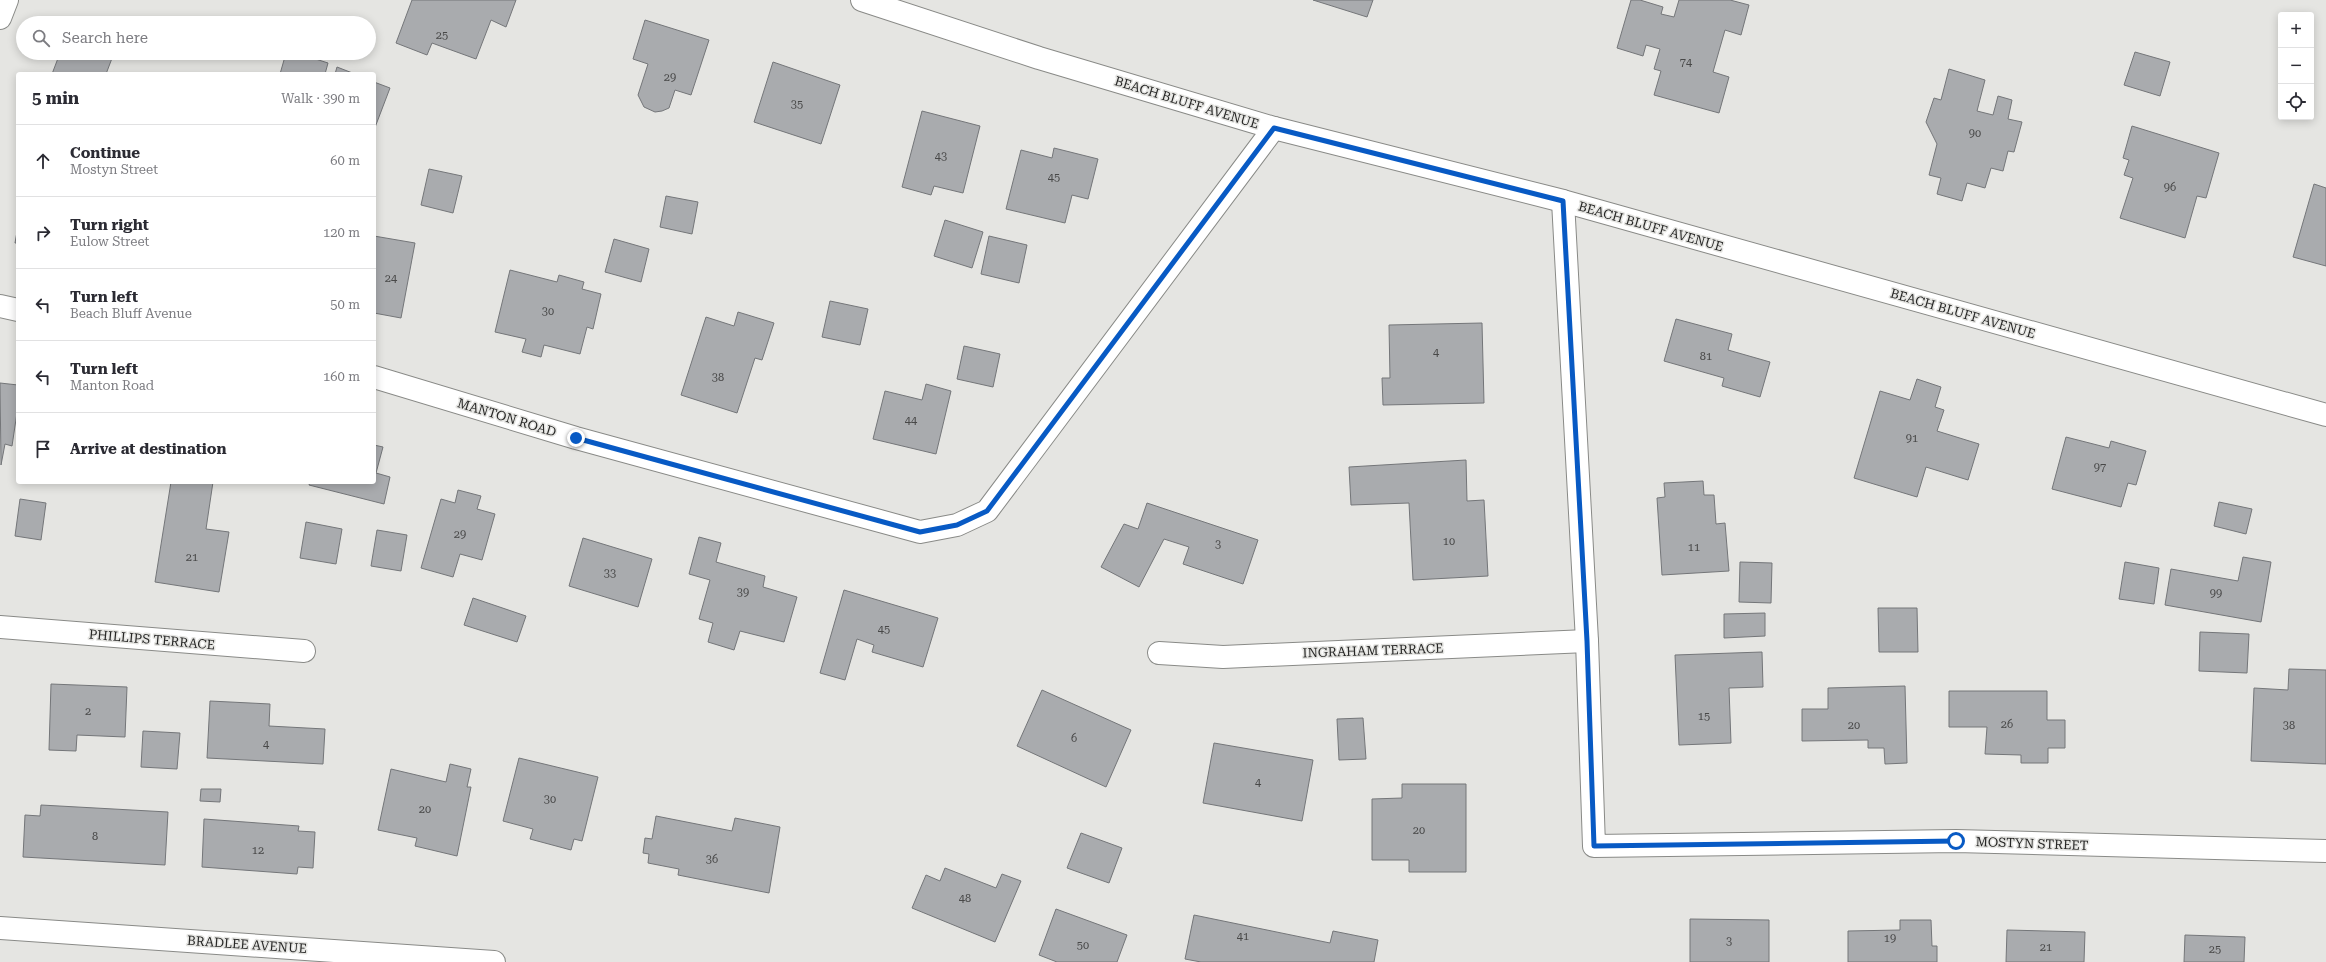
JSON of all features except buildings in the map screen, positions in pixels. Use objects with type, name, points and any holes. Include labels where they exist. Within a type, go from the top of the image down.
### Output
[{"type":"street","points":[[0,18],[7,0]]},
{"type":"street","name":"BEACH BLUFF AVENUE","points":[[862,0],[1039,58],[1274,128],[1563,201],[2326,415]]},
{"type":"street","name":"MANTON ROAD","points":[[376,379],[576,438],[920,532],[957,525],[987,511],[1274,128]]},
{"type":"street","points":[[1563,201],[1587,641]]},
{"type":"street","points":[[0,306],[16,310]]},
{"type":"street","name":"PHILLIPS TERRACE","points":[[0,627],[304,651]]},
{"type":"street","name":"INGRAHAM TERRACE","points":[[1159,653],[1223,657],[1587,641]]},
{"type":"street","name":"MOSTYN STREET","points":[[1587,641],[1594,846],[1956,841],[2326,851]]},
{"type":"street","name":"BRADLEE AVENUE","points":[[0,928],[494,962]]},
{"type":"route","points":[[576,438],[920,532],[957,525],[987,511],[1274,128],[1563,201],[1587,641],[1594,846],[1956,841]]}]
